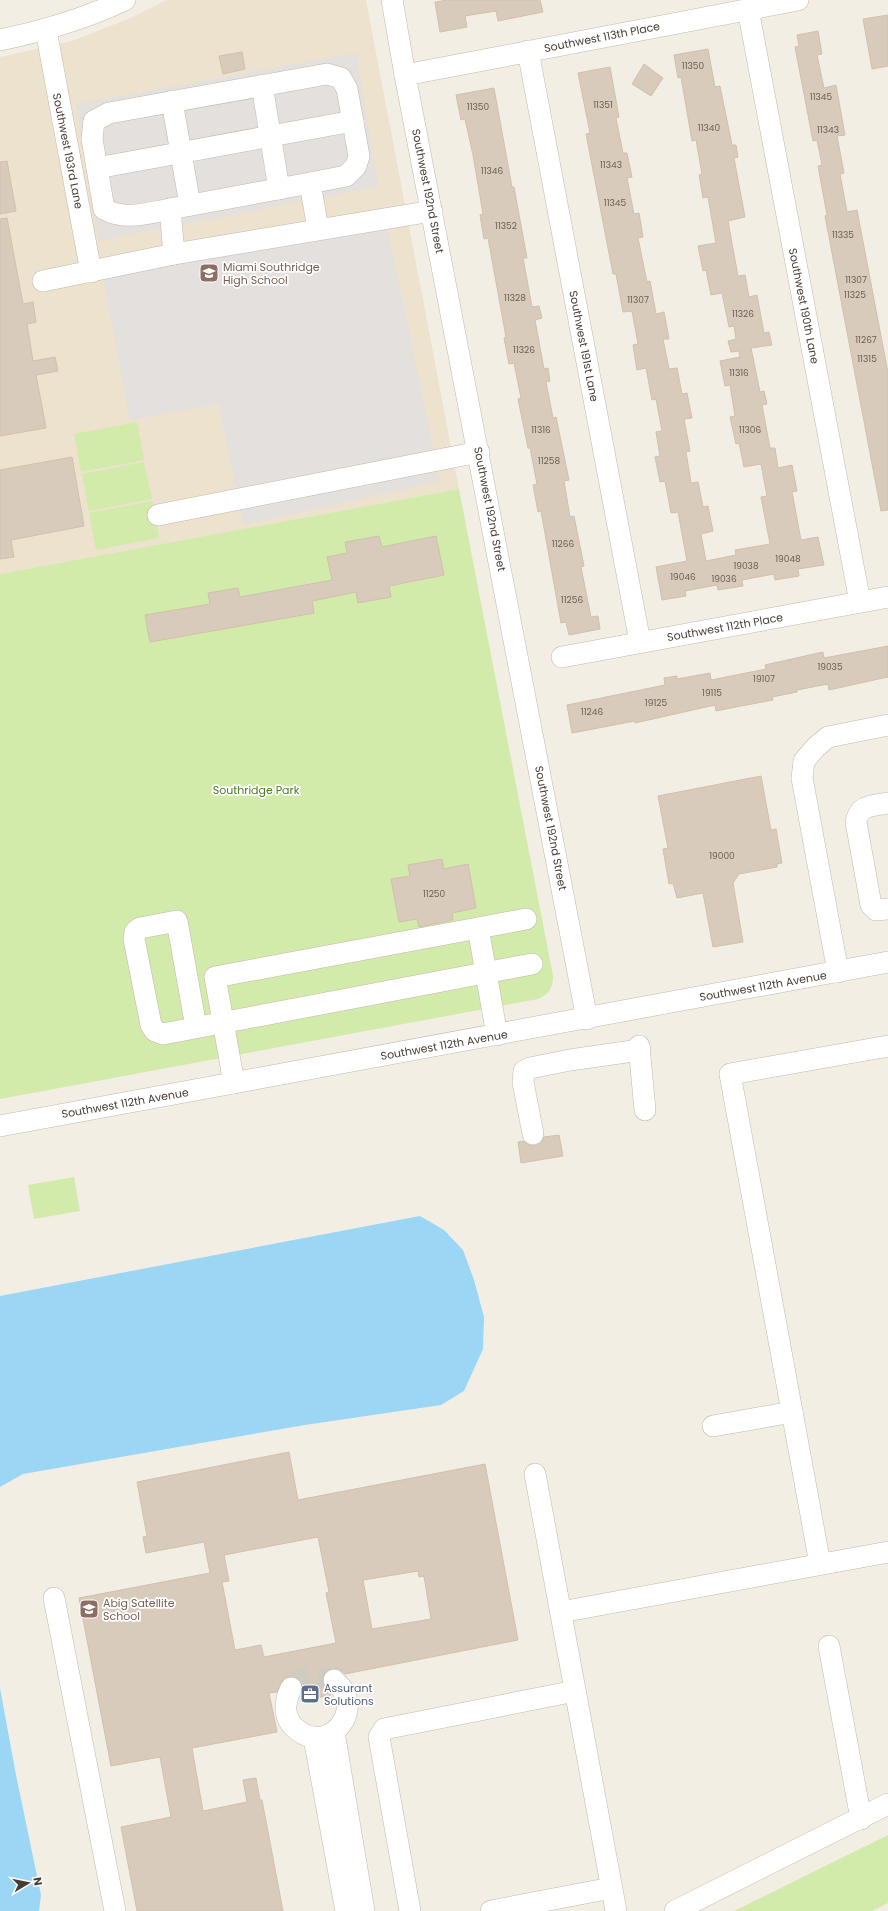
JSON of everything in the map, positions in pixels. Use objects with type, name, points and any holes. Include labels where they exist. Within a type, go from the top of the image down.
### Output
[{"type":"street","points":[[1,35],[46,30],[78,20],[125,0]]},
{"type":"street","name":"Southwest 192nd Street","points":[[392,0],[405,75],[587,1019]]},
{"type":"street","name":"Southwest 113th Place","points":[[405,75],[798,0]]},
{"type":"street","name":"Southwest 190th Lane","points":[[748,9],[860,602]]},
{"type":"street","name":"Southwest 193rd Lane","points":[[46,30],[91,272]]},
{"type":"street","name":"Southwest 191st Lane","points":[[528,51],[640,642]]},
{"type":"street","points":[[327,74],[341,78],[347,89],[359,156],[356,166],[346,176],[124,217],[104,209],[92,139],[94,121],[109,112],[262,85],[327,74]]},
{"type":"street","points":[[262,85],[279,189]]},
{"type":"street","points":[[172,101],[181,153],[180,207],[174,254]]},
{"type":"street","points":[[97,168],[353,121]]},
{"type":"street","points":[[310,183],[318,229]]},
{"type":"street","points":[[43,281],[174,254],[432,211]]},
{"type":"street","points":[[158,515],[478,452]]},
{"type":"street","name":"Southwest 112th Place","points":[[562,657],[888,597]]},
{"type":"street","points":[[838,972],[802,778],[804,761],[816,747],[828,737],[888,725]]},
{"type":"street","points":[[888,803],[865,808],[857,814],[856,822],[870,905],[876,910],[888,909]]},
{"type":"street","points":[[187,982],[526,919]]},
{"type":"street","points":[[196,1027],[177,921],[140,928],[135,932],[134,939],[151,1026],[155,1031],[163,1034],[196,1027],[223,1021],[532,964]]},
{"type":"street","points":[[478,928],[498,1035]]},
{"type":"street","name":"Southwest 112th Avenue","points":[[0,1126],[587,1019],[888,962]]},
{"type":"street","points":[[214,977],[234,1083]]},
{"type":"street","points":[[820,1564],[730,1074],[888,1046]]},
{"type":"street","points":[[533,1134],[523,1082],[524,1071],[530,1068],[639,1048],[645,1110]]},
{"type":"street","points":[[713,1426],[792,1412]]},
{"type":"street","points":[[535,1474],[616,1911]]},
{"type":"street","points":[[561,1612],[888,1552]]},
{"type":"street","points":[[54,1598],[115,1911]]},
{"type":"street","points":[[829,1646],[861,1819]]},
{"type":"street","points":[[291,1688],[286,1700],[286,1712],[291,1724],[299,1732],[324,1735],[343,1723],[347,1712],[347,1700],[342,1688],[334,1680]]},
{"type":"street","points":[[410,1911],[379,1737],[384,1729],[575,1691]]},
{"type":"street","points":[[324,1735],[346,1911]]},
{"type":"street","points":[[324,1735],[364,1911]]},
{"type":"street","points":[[675,1911],[861,1819],[888,1804]]},
{"type":"street","points":[[491,1911],[611,1888]]},
{"type":"shaded area","name":"Miami Southridge High School","points":[[166,0],[366,0],[459,489],[0,574],[0,57],[72,41],[128,19]]},
{"type":"shaded area","points":[[356,53],[378,186],[99,241],[76,104]]},
{"type":"shaded area","points":[[386,221],[440,481],[243,525],[219,404],[130,420],[102,273]]},
{"type":"green space","points":[[137,422],[144,460],[81,472],[74,434]]},
{"type":"green space","points":[[144,462],[152,499],[89,511],[82,474]]},
{"type":"green space","name":"Southridge Park","points":[[459,489],[553,976],[550,990],[538,999],[0,1099],[0,574]]},
{"type":"green space","points":[[152,501],[159,538],[96,550],[89,513]]},
{"type":"green space","points":[[74,1177],[80,1211],[34,1219],[28,1185]]},
{"type":"green space","points":[[888,1835],[888,1903],[872,1911],[734,1911]]},
{"type":"water","points":[[420,1216],[444,1230],[463,1250],[474,1280],[484,1317],[483,1349],[464,1391],[441,1405],[305,1425],[23,1474],[0,1487],[0,1296]]},
{"type":"water","points":[[0,1688],[16,1775],[41,1895],[39,1911],[0,1911]]},
{"type":"building","points":[[448,0],[540,0],[543,12],[498,21],[496,11],[465,16],[467,27],[440,32],[435,2]]},
{"type":"building","points":[[888,15],[888,66],[872,69],[863,19]]},
{"type":"building","points":[[818,31],[822,54],[817,55],[824,88],[836,85],[845,135],[837,136],[844,173],[840,174],[847,212],[857,210],[888,373],[888,510],[881,511],[825,216],[827,215],[818,166],[822,165],[817,140],[813,141],[795,47],[799,46],[797,35]]},
{"type":"building","points":[[708,49],[715,87],[720,86],[732,145],[736,145],[738,157],[734,158],[745,217],[728,221],[738,276],[745,275],[749,297],[757,295],[764,333],[769,332],[772,345],[751,348],[760,392],[764,391],[767,404],[762,405],[770,448],[775,448],[778,468],[792,465],[797,491],[792,492],[801,540],[818,537],[824,565],[798,569],[799,576],[775,580],[774,574],[742,580],[743,586],[718,590],[717,585],[685,591],[686,596],[662,600],[656,567],[687,561],[678,512],[671,513],[665,481],[660,482],[655,457],[660,456],[656,432],[662,431],[656,399],[652,400],[646,368],[637,370],[633,345],[638,344],[632,311],[623,312],[616,274],[613,274],[586,134],[590,133],[578,73],[610,67],[619,117],[616,118],[623,153],[627,153],[632,177],[627,178],[634,214],[639,213],[643,237],[638,238],[647,282],[650,281],[656,314],[664,312],[669,339],[663,339],[669,369],[677,368],[682,394],[687,393],[692,418],[684,419],[690,451],[686,452],[691,483],[698,482],[703,507],[708,506],[713,531],[701,534],[706,561],[736,555],[735,550],[770,544],[761,497],[767,496],[761,464],[744,467],[739,443],[736,444],[730,417],[735,416],[730,385],[725,386],[720,361],[740,357],[739,351],[731,352],[728,341],[736,339],[734,326],[729,327],[722,293],[711,295],[706,270],[703,271],[698,246],[716,243],[708,197],[703,198],[699,175],[702,174],[696,140],[692,141],[681,77],[678,78],[674,55]]},
{"type":"building","points":[[242,52],[245,69],[223,74],[219,56]]},
{"type":"building","points":[[644,64],[663,78],[651,96],[632,84]]},
{"type":"building","points":[[494,88],[527,258],[523,258],[532,307],[539,306],[542,318],[535,320],[544,369],[548,368],[550,381],[546,382],[553,418],[556,417],[569,480],[564,481],[570,517],[574,516],[584,566],[581,567],[591,617],[598,616],[600,629],[569,635],[566,622],[561,623],[541,511],[538,512],[533,485],[537,484],[518,399],[521,398],[514,363],[509,364],[504,338],[506,337],[488,238],[484,239],[480,215],[483,214],[473,155],[465,119],[461,120],[456,95]]},
{"type":"building","points":[[7,161],[16,211],[0,214],[0,162]]},
{"type":"building","points":[[7,218],[23,304],[33,302],[36,322],[27,324],[33,361],[55,357],[58,371],[36,375],[46,428],[0,436],[0,219]]},
{"type":"building","points":[[72,457],[84,526],[11,540],[14,557],[0,559],[0,470]]},
{"type":"building","points":[[379,536],[382,547],[436,536],[444,575],[389,586],[391,597],[358,603],[356,592],[312,601],[314,613],[150,642],[145,615],[210,604],[208,593],[238,588],[240,597],[332,580],[327,557],[347,553],[345,542]]},
{"type":"building","points":[[888,646],[888,677],[829,690],[828,684],[772,697],[773,700],[716,711],[715,705],[635,723],[635,721],[572,733],[567,705],[665,685],[664,678],[677,676],[677,679],[710,673],[711,680],[766,669],[765,665],[823,652],[824,658]]},
{"type":"building","points":[[761,776],[771,830],[776,829],[782,863],[777,864],[777,867],[739,874],[733,883],[743,942],[713,947],[703,893],[677,898],[673,883],[669,884],[663,849],[668,848],[658,796]]},
{"type":"building","points":[[442,859],[444,869],[468,864],[476,908],[452,913],[453,920],[419,927],[417,919],[399,922],[391,879],[410,876],[408,865]]},
{"type":"building","points":[[559,1135],[563,1156],[521,1163],[518,1142],[523,1141],[529,1145],[535,1146],[541,1143],[544,1137]]},
{"type":"building","points":[[289,1452],[298,1500],[485,1464],[518,1640],[345,1674],[339,1669],[332,1668],[327,1670],[323,1675],[322,1681],[331,1695],[301,1701],[303,1687],[301,1681],[290,1676],[284,1678],[277,1692],[269,1693],[277,1732],[192,1748],[203,1811],[247,1802],[243,1780],[256,1778],[260,1800],[262,1800],[283,1911],[137,1911],[121,1827],[171,1817],[160,1757],[111,1766],[79,1598],[210,1573],[204,1542],[146,1553],[143,1537],[147,1536],[137,1482]],"holes":[[[318,1537],[329,1592],[326,1593],[336,1643],[264,1657],[261,1645],[235,1650],[222,1582],[229,1581],[224,1555]],[[418,1571],[419,1577],[424,1576],[431,1619],[372,1629],[363,1580]]]},
{"type":"tunnel","points":[[291,1688],[301,1680],[311,1676],[322,1676],[334,1680]]},
{"type":"place","name":"Miami Southridge High School","points":[[209,273]]},
{"type":"place","name":"Abig Satellite School","points":[[89,1609]]},
{"type":"place","name":"Assurant Solutions","points":[[310,1694]]}]
